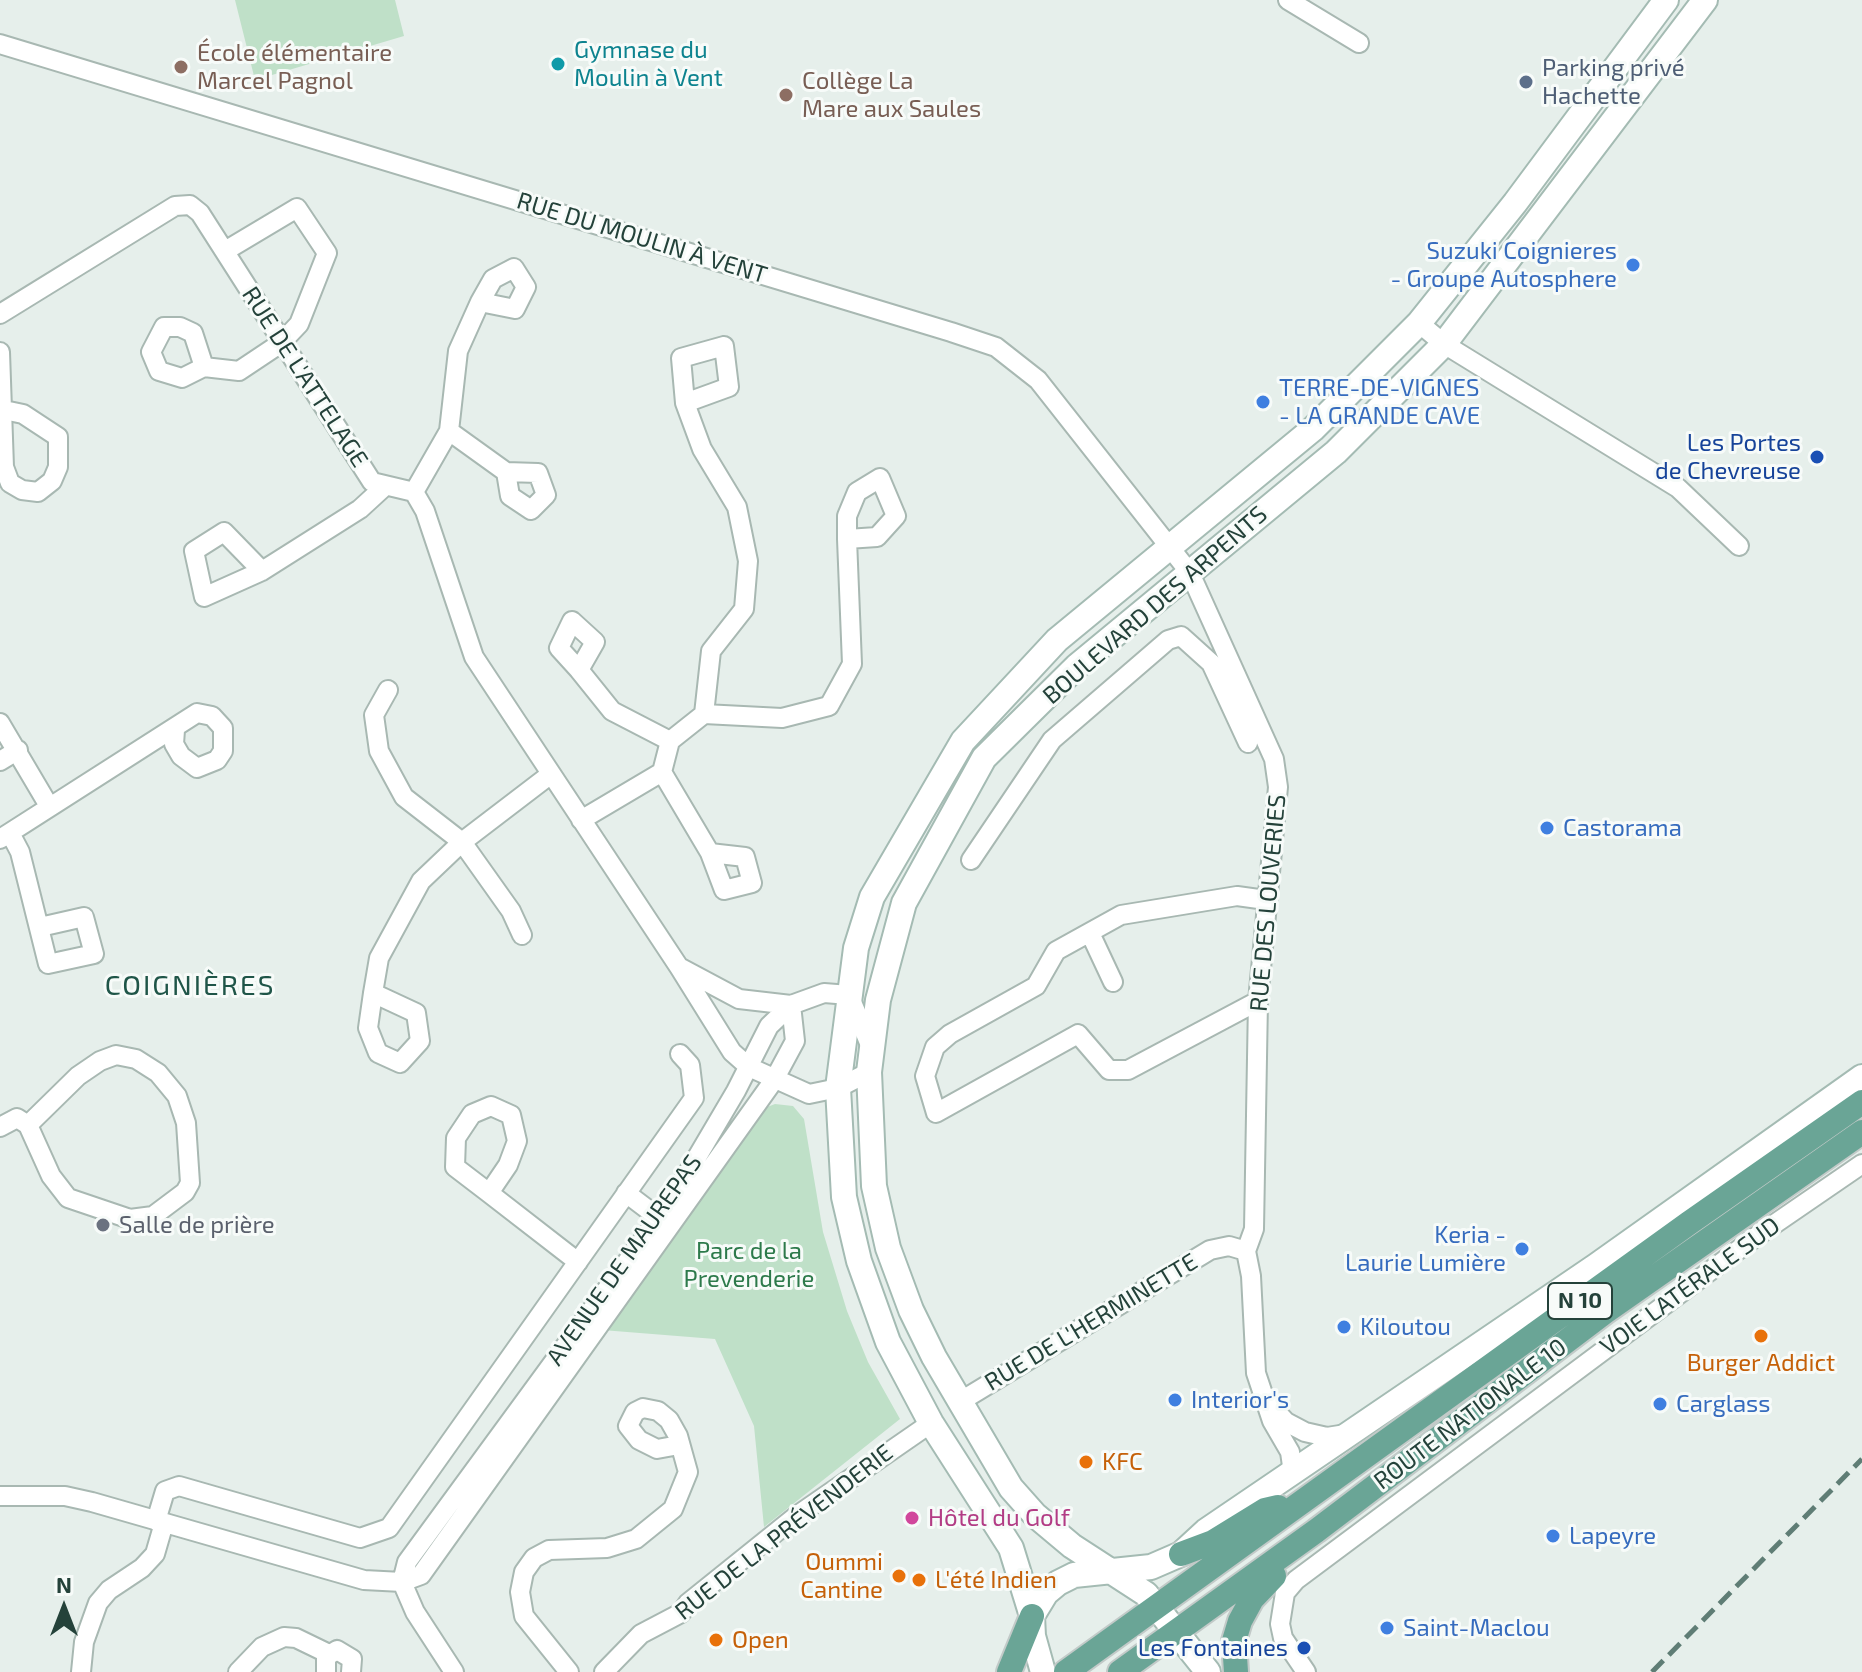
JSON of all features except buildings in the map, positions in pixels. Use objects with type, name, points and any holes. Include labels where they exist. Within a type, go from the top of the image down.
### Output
[{"type":"main road","name":"N 10","points":[[1066,1672],[1862,1102]]},
{"type":"main road","name":"ROUTE NATIONALE 10","points":[[1120,1672],[1316,1531],[1605,1312],[1862,1132]]},
{"type":"main road","points":[[1181,1554],[1213,1542],[1265,1510],[1300,1503]]},
{"type":"main road","points":[[1236,1672],[1234,1641],[1252,1599],[1270,1579],[1303,1555],[1316,1531]]},
{"type":"main road","points":[[1009,1672],[1032,1616]]},
{"type":"street","points":[[1288,0],[1359,43]]},
{"type":"street","name":"BOULEVARD DES ARPENTS","points":[[1043,1672],[1033,1636],[1032,1616],[1011,1548],[931,1423],[888,1342],[859,1261],[844,1197],[838,1088],[856,948],[872,897],[963,741],[1057,640],[1313,429],[1419,323],[1515,203],[1666,0]]},
{"type":"street","name":"BOULEVARD DES ARPENTS","points":[[1208,1672],[1146,1594],[1072,1546],[1035,1515],[1011,1488],[911,1310],[888,1248],[874,1186],[869,1072],[878,1000],[904,903],[984,758],[1077,666],[1336,452],[1444,344],[1705,0]]},
{"type":"street","name":"RUE DU MOULIN À VENT","points":[[0,44],[996,347],[1038,380],[1057,401],[1190,573]]},
{"type":"street","name":"RUE DE L'ATTELAGE","points":[[0,314],[175,206],[190,205],[200,213],[225,251],[372,482],[414,492]]},
{"type":"street","points":[[204,367],[239,371],[281,343],[299,324],[327,253],[297,208],[225,251]]},
{"type":"street","points":[[480,302],[458,351],[449,431],[414,492],[425,511],[474,657],[732,1052],[749,1067],[809,1094],[838,1088],[869,1072]]},
{"type":"street","points":[[1419,323],[1444,344],[1678,488],[1739,546]]},
{"type":"street","points":[[0,352],[4,467],[10,483],[22,490],[38,492],[52,481],[58,467],[58,437],[23,414],[4,410]]},
{"type":"street","points":[[685,403],[702,449],[737,507],[748,561],[744,609],[711,651],[704,714]]},
{"type":"street","points":[[449,431],[506,472]]},
{"type":"street","points":[[262,571],[360,509],[384,487]]},
{"type":"street","points":[[581,820],[662,772],[670,741],[704,714],[782,718],[829,706],[852,664],[847,539]]},
{"type":"street","name":"RUE DES LOUVERIES","points":[[1190,573],[1220,660],[1274,759],[1278,787],[1258,1001],[1254,1229],[1246,1251]]},
{"type":"street","points":[[971,860],[998,814],[1052,740],[1168,640],[1181,636],[1220,660],[1248,743]]},
{"type":"street","points":[[579,670],[612,711],[670,741]]},
{"type":"street","points":[[388,690],[374,715],[379,751],[404,797],[462,842],[511,911],[522,935]]},
{"type":"street","points":[[0,723],[49,806]]},
{"type":"street","points":[[40,927],[20,852],[5,836],[139,748],[175,730]]},
{"type":"street","points":[[0,761],[18,750]]},
{"type":"street","points":[[662,772],[710,853]]},
{"type":"street","points":[[373,993],[379,958],[421,881],[462,842],[551,774]]},
{"type":"street","points":[[1258,1001],[1128,1070],[1109,1070],[1078,1034],[936,1113],[925,1076],[935,1047],[950,1034],[1036,986],[1056,951],[1121,915],[1237,896],[1266,900]]},
{"type":"street","points":[[1090,933],[1113,982]]},
{"type":"street","points":[[679,967],[739,999],[791,1005],[824,993],[849,995],[870,1045]]},
{"type":"street","name":"AVENUE DE MAUREPAS","points":[[402,1582],[407,1562],[659,1218],[749,1067],[769,1026],[791,1005]]},
{"type":"street","name":"AVENUE DE MAUREPAS","points":[[402,1582],[421,1575],[774,1080],[795,1041],[791,1005]]},
{"type":"street","points":[[81,1672],[84,1642],[98,1603],[109,1590],[155,1554],[165,1491],[179,1486],[360,1538],[389,1528],[694,1098],[690,1065],[680,1054]]},
{"type":"street","points":[[0,1127],[17,1118],[28,1125],[51,1176],[68,1198],[130,1219],[142,1220],[153,1216],[185,1192],[190,1183],[186,1123],[177,1096],[158,1073],[136,1059],[116,1055],[100,1061],[78,1076],[28,1125]]},
{"type":"street","points":[[1032,1616],[1046,1593],[1074,1575],[1159,1565],[1181,1554],[1206,1531],[1596,1266],[1862,1077]]},
{"type":"street","points":[[489,1193],[508,1165],[517,1141],[511,1115],[491,1106],[472,1114],[456,1138],[455,1167],[578,1262]]},
{"type":"street","name":"VOIE LATÉRALE SUD","points":[[1306,1672],[1283,1638],[1280,1624],[1285,1593],[1296,1580],[1745,1244],[1862,1164]]},
{"type":"street","points":[[626,1193],[659,1218]]},
{"type":"street","name":"RUE DE L'HERMINETTE","points":[[961,1401],[1210,1250],[1229,1246],[1246,1251]]},
{"type":"street","points":[[1246,1251],[1251,1276],[1253,1355],[1272,1421],[1290,1452],[1293,1473]]},
{"type":"street","points":[[1266,1401],[1286,1422],[1305,1432],[1327,1437],[1348,1434]]},
{"type":"street","name":"RUE DE LA PRÉVENDERIE","points":[[604,1672],[641,1634],[681,1613],[688,1603],[795,1517],[931,1423]]},
{"type":"street","points":[[569,1672],[524,1616],[520,1592],[524,1572],[541,1553],[623,1545],[661,1522],[687,1483],[687,1460],[679,1445]]},
{"type":"street","points":[[439,1456],[468,1479]]},
{"type":"street","points":[[0,1496],[65,1496],[364,1580],[402,1582],[415,1612],[454,1672]]},
{"type":"street","points":[[238,1672],[262,1647],[284,1637],[296,1638],[328,1663],[342,1651],[349,1655],[353,1663],[351,1672]]},
{"type":"green space","points":[[235,0],[395,0],[404,36],[255,80]]},
{"type":"green space","name":"Parc de la Prevenderie","points":[[775,1104],[793,1106],[804,1119],[823,1232],[847,1311],[868,1362],[900,1419],[764,1527],[754,1426],[715,1339],[602,1330],[762,1109]]},
{"type":"railway","points":[[1652,1672],[1862,1459]]},
{"type":"place","name":"Gymnase du Moulin à Vent","points":[[558,64]]},
{"type":"place","name":"École élémentaire Marcel Pagnol","points":[[181,67]]},
{"type":"place","name":"Parking privé Hachette","points":[[1526,82]]},
{"type":"place","name":"Collège La Mare aux Saules","points":[[786,95]]},
{"type":"place","name":"Suzuki Coignieres - Groupe Autosphere","points":[[1633,265]]},
{"type":"place","name":"TERRE-DE-VIGNES - LA GRANDE CAVE","points":[[1263,402]]},
{"type":"place","name":"Les Portes de Chevreuse","points":[[1817,457]]},
{"type":"place","name":"Castorama","points":[[1547,828]]},
{"type":"place","name":"Salle de prière","points":[[103,1225]]},
{"type":"place","name":"Keria - Laurie Lumière","points":[[1522,1249]]},
{"type":"place","name":"Kiloutou","points":[[1344,1327]]},
{"type":"place","name":"Burger Addict","points":[[1761,1336]]},
{"type":"place","name":"Interior's","points":[[1175,1400]]},
{"type":"place","name":"Carglass","points":[[1660,1404]]},
{"type":"place","name":"KFC","points":[[1086,1462]]},
{"type":"place","name":"Hôtel du Golf","points":[[912,1518]]},
{"type":"place","name":"Lapeyre","points":[[1553,1536]]},
{"type":"place","name":"Oummi Cantine","points":[[899,1576]]},
{"type":"place","name":"L'été Indien","points":[[919,1580]]},
{"type":"place","name":"Saint-Maclou","points":[[1387,1628]]},
{"type":"place","name":"Open","points":[[716,1640]]},
{"type":"place","name":"Les Fontaines","points":[[1304,1648]]},
{"type":"district","name":"COIGNIÈRES","points":[[190,986]]}]
